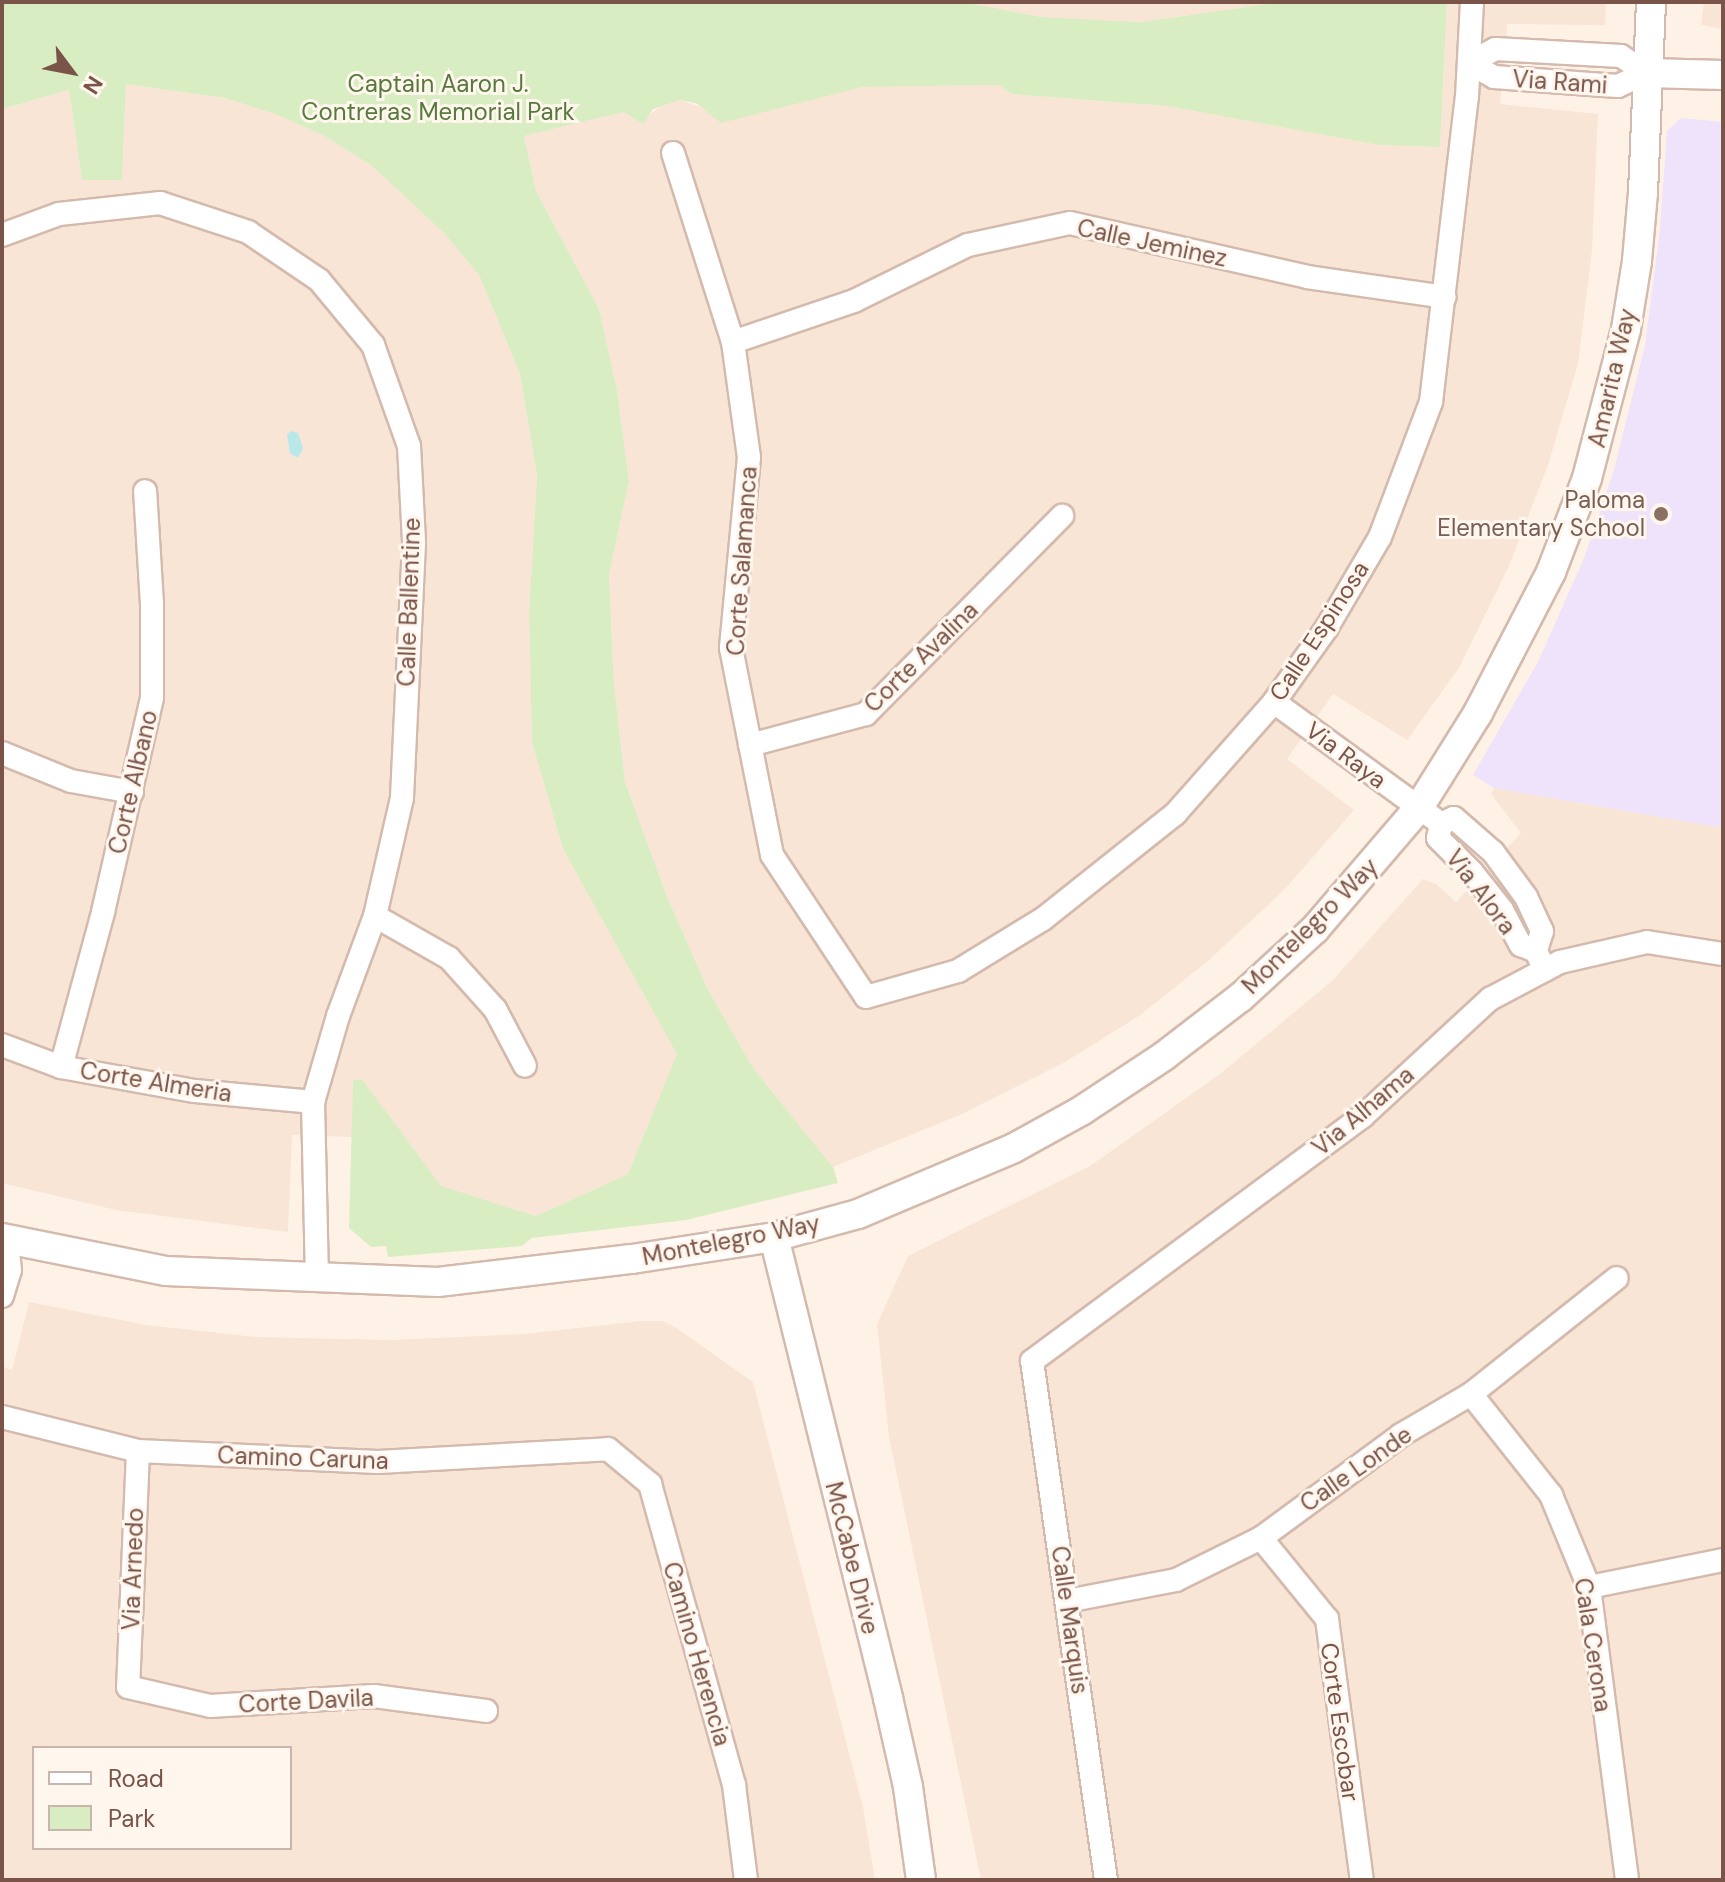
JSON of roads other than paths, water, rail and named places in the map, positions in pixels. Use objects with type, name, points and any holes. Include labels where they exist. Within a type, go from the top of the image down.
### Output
[{"type":"street","name":"Calle Espinosa","points":[[866,997],[958,971],[1043,919],[1175,814],[1274,702],[1326,629],[1380,537],[1431,402],[1469,63],[1472,2]]},
{"type":"street","name":"Amarita Way","points":[[1429,817],[1551,572],[1587,478],[1609,405],[1637,261],[1651,2]]},
{"type":"street","name":"Via Rami","points":[[1469,63],[1494,77],[1618,86],[1646,73],[1723,75]]},
{"type":"street","name":"Corte Salamanca","points":[[673,153],[733,342],[749,457],[731,648],[772,855],[866,997]]},
{"type":"street","name":"Calle Ballentine","points":[[2,235],[59,214],[160,203],[248,232],[319,280],[373,345],[409,446],[414,543],[402,798],[375,916],[338,1016],[313,1102],[317,1276]]},
{"type":"street","name":"Calle Jeminez","points":[[733,342],[854,301],[968,245],[1070,223],[1307,277],[1445,297]]},
{"type":"street","name":"Corte Albano","points":[[61,1067],[132,792],[152,698],[152,604],[145,491]]},
{"type":"street","name":"Corte Avalina","points":[[750,745],[866,714],[1062,516]]},
{"type":"street","name":"Via Raya","points":[[1274,702],[1429,817]]},
{"type":"street","points":[[2,753],[71,781],[132,792]]},
{"type":"street","name":"Via Alora","points":[[1429,817],[1438,838],[1480,881],[1502,910],[1521,945],[1540,961]]},
{"type":"street","name":"Montelegro Way","points":[[4,1241],[166,1271],[438,1282],[632,1259],[774,1237],[858,1214],[1014,1148],[1081,1111],[1164,1056],[1241,997],[1429,817]]},
{"type":"street","points":[[375,916],[449,958],[495,1009],[525,1066]]},
{"type":"street","name":"Via Alhama","points":[[1032,1361],[1363,1116],[1490,999],[1540,961],[1560,962],[1647,942],[1723,954]]},
{"type":"street","name":"Corte Almeria","points":[[2,1045],[61,1067],[195,1091],[313,1102]]},
{"type":"street","name":"McCabe Drive","points":[[774,1237],[908,1787],[921,1880]]},
{"type":"street","points":[[2,1296],[10,1270],[4,1241]]},
{"type":"street","name":"Calle Londe","points":[[1067,1601],[1176,1580],[1261,1538],[1401,1435],[1471,1394],[1617,1278]]},
{"type":"street","name":"Calle Marquis","points":[[1032,1361],[1106,1880]]},
{"type":"street","name":"Cala Cerona","points":[[1471,1394],[1551,1495],[1589,1587],[1627,1880]]},
{"type":"street","name":"Camino Caruna","points":[[2,1417],[138,1451],[378,1462],[608,1449]]},
{"type":"street","name":"Camino Herencia","points":[[608,1449],[650,1484],[734,1785],[746,1880]]},
{"type":"street","name":"Via Arnedo","points":[[128,1687],[138,1451]]},
{"type":"street","name":"Corte Escobar","points":[[1261,1538],[1327,1619],[1362,1880]]},
{"type":"street","points":[[1589,1587],[1723,1560]]},
{"type":"street","name":"Corte Davila","points":[[128,1687],[210,1706],[374,1696],[486,1711]]},
{"type":"water","points":[[291,431],[298,433],[303,448],[298,458],[290,453],[287,435]]},
{"type":"place","name":"Paloma Elementary School","points":[[1661,514]]},
{"type":"park label","name":"Captain Aaron J. Contreras Memorial Park","points":[[438,98]]}]
